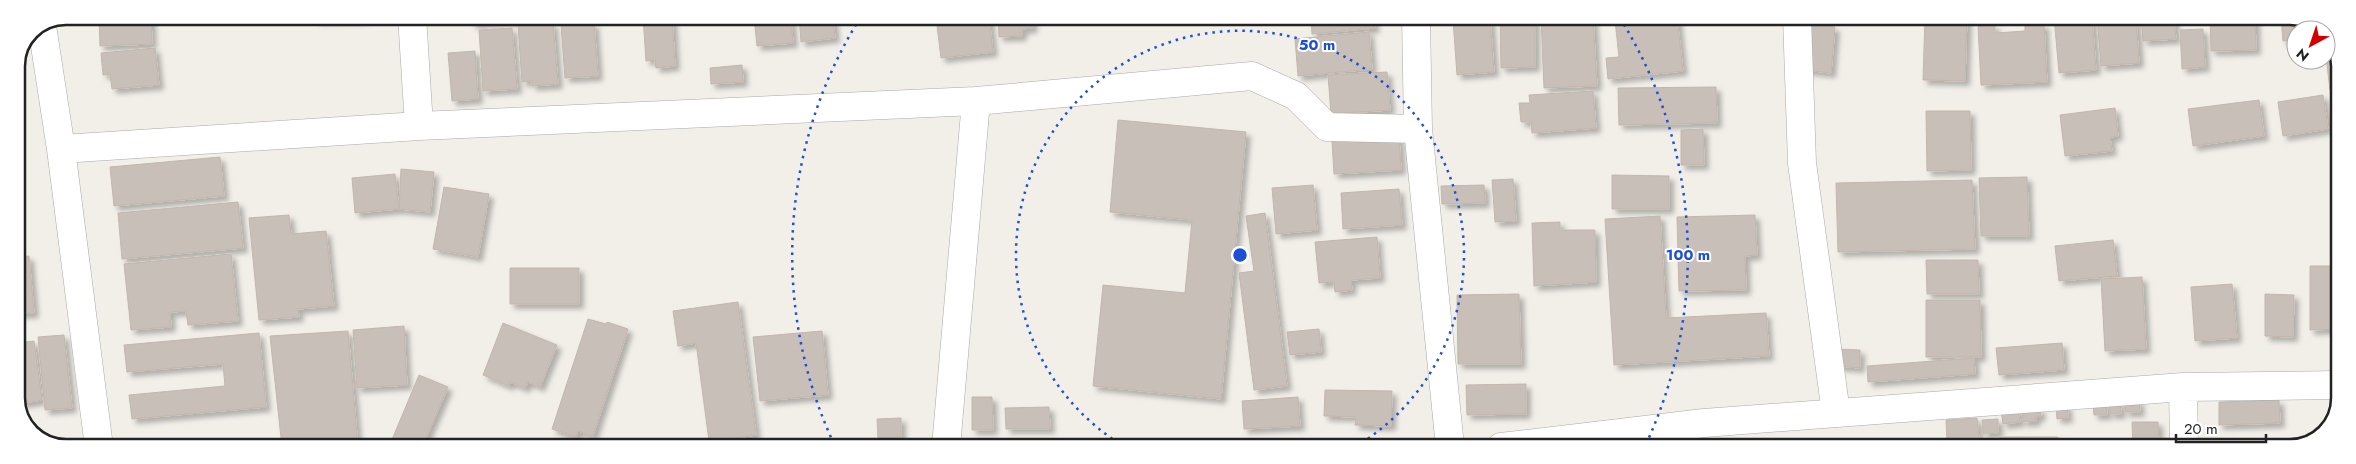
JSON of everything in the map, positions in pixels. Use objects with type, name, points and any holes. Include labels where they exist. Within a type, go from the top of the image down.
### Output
[{"type":"street","points":[[413,25],[419,126]]},
{"type":"street","points":[[1416,25],[1418,129],[1449,439]]},
{"type":"street","points":[[1797,25],[1802,162],[1836,413]]},
{"type":"street","points":[[43,32],[61,149],[98,439]]},
{"type":"street","points":[[61,149],[419,126],[976,101],[1252,76],[1296,96],[1328,128],[1418,129]]},
{"type":"street","points":[[947,439],[976,101]]},
{"type":"street","points":[[1649,439],[1705,436],[1836,413],[2183,387],[2331,385]]},
{"type":"street","points":[[2183,387],[2184,439]]},
{"type":"building","points":[[99,25],[151,25],[152,44],[100,46]]},
{"type":"building","points":[[518,25],[553,25],[558,84],[532,86],[532,81],[522,82]]},
{"type":"building","points":[[561,25],[594,25],[598,76],[565,78]]},
{"type":"building","points":[[644,25],[673,25],[675,66],[656,68],[655,60],[646,61]]},
{"type":"building","points":[[755,25],[792,25],[793,43],[757,46]]},
{"type":"building","points":[[800,25],[834,25],[835,38],[801,42]]},
{"type":"building","points":[[937,25],[990,25],[993,52],[941,58]]},
{"type":"building","points":[[998,25],[1033,25],[1033,28],[1022,29],[1022,36],[999,37]]},
{"type":"building","points":[[1311,25],[1374,25],[1375,28],[1312,34]]},
{"type":"building","points":[[1453,25],[1491,25],[1494,72],[1457,75]]},
{"type":"building","points":[[1500,25],[1535,25],[1535,67],[1501,68]]},
{"type":"building","points":[[1541,25],[1593,25],[1597,86],[1544,88]]},
{"type":"building","points":[[1616,25],[1678,25],[1683,71],[1608,79],[1606,58],[1619,57]]},
{"type":"building","points":[[1808,25],[1835,27],[1831,73],[1804,70]]},
{"type":"building","points":[[1925,25],[1967,25],[1965,81],[1923,80]]},
{"type":"building","points":[[1995,25],[1995,33],[2025,31],[2025,25],[2044,25],[2047,82],[1981,85],[1978,26]]},
{"type":"building","points":[[2055,25],[2093,25],[2096,70],[2059,73]]},
{"type":"building","points":[[2098,25],[2137,25],[2139,63],[2101,66]]},
{"type":"building","points":[[2142,25],[2175,25],[2176,39],[2143,41]]},
{"type":"building","points":[[2210,25],[2255,25],[2256,50],[2211,51]]},
{"type":"building","points":[[2282,25],[2286,25],[2286,41],[2283,41]]},
{"type":"building","points":[[512,28],[517,89],[483,91],[479,30]]},
{"type":"building","points":[[2203,29],[2205,67],[2182,69],[2180,30]]},
{"type":"building","points":[[1369,32],[1372,69],[1298,76],[1295,39]]},
{"type":"building","points":[[155,48],[159,85],[112,89],[110,74],[103,75],[101,53]]},
{"type":"building","points":[[475,51],[478,99],[452,101],[448,53]]},
{"type":"building","points":[[742,65],[743,82],[711,84],[710,68]]},
{"type":"building","points":[[2328,70],[2331,70],[2330,90]]},
{"type":"building","points":[[1387,72],[1390,110],[1331,114],[1328,75]]},
{"type":"building","points":[[1716,87],[1717,123],[1619,125],[1618,88]]},
{"type":"building","points":[[1593,91],[1596,128],[1532,133],[1531,122],[1521,122],[1519,103],[1530,103],[1529,95]]},
{"type":"building","points":[[2323,95],[2328,129],[2283,136],[2278,102]]},
{"type":"building","points":[[2259,100],[2264,136],[2193,146],[2188,109]]},
{"type":"building","points":[[2115,108],[2118,136],[2110,137],[2112,151],[2065,156],[2060,115]]},
{"type":"building","points":[[1926,111],[1970,111],[1971,170],[1927,171]]},
{"type":"building","points":[[1118,120],[1246,132],[1221,399],[1093,386],[1103,285],[1185,293],[1192,220],[1110,212]]},
{"type":"building","points":[[1703,129],[1704,165],[1681,165],[1681,130]]},
{"type":"building","points":[[1399,136],[1401,170],[1334,174],[1332,141]]},
{"type":"building","points":[[220,157],[224,196],[114,206],[110,167]]},
{"type":"building","points":[[401,169],[434,172],[430,212],[399,209]]},
{"type":"building","points":[[395,174],[399,209],[355,213],[352,178]]},
{"type":"building","points":[[1612,175],[1669,176],[1669,209],[1612,209]]},
{"type":"building","points":[[2027,177],[2029,236],[1981,236],[1979,178]]},
{"type":"building","points":[[1513,179],[1516,221],[1495,222],[1492,180]]},
{"type":"building","points":[[1972,180],[1975,249],[1838,252],[1836,183]]},
{"type":"building","points":[[1313,185],[1317,230],[1276,234],[1272,188]]},
{"type":"building","points":[[1484,185],[1485,203],[1442,204],[1441,186]]},
{"type":"building","points":[[444,187],[489,194],[478,257],[433,249]]},
{"type":"building","points":[[1399,189],[1402,225],[1343,229],[1341,193]]},
{"type":"building","points":[[238,202],[243,248],[122,259],[118,213]]},
{"type":"building","points":[[1265,213],[1287,386],[1254,390],[1239,273],[1254,271],[1246,216]]},
{"type":"building","points":[[289,215],[291,234],[326,231],[334,306],[298,309],[299,317],[259,320],[249,218]]},
{"type":"building","points":[[1755,215],[1757,255],[1745,256],[1746,290],[1679,291],[1677,217]]},
{"type":"building","points":[[1660,216],[1666,318],[1766,313],[1769,356],[1614,365],[1605,219]]},
{"type":"building","points":[[1560,222],[1560,230],[1595,230],[1596,282],[1534,286],[1532,223]]},
{"type":"building","points":[[1377,237],[1380,278],[1351,280],[1352,290],[1335,292],[1334,282],[1319,283],[1315,242]]},
{"type":"building","points":[[2113,240],[2117,276],[2059,281],[2055,246]]},
{"type":"building","points":[[231,254],[238,321],[188,325],[186,311],[170,312],[171,327],[131,330],[124,264]]},
{"type":"building","points":[[25,256],[29,256],[34,313],[25,314]]},
{"type":"building","points":[[1926,260],[1978,260],[1979,294],[1927,294]]},
{"type":"building","points":[[2310,266],[2331,266],[2331,329],[2310,330]]},
{"type":"building","points":[[510,268],[579,268],[579,304],[510,304]]},
{"type":"building","points":[[2142,277],[2146,349],[2105,351],[2101,279]]},
{"type":"building","points":[[2232,284],[2237,338],[2195,341],[2191,287]]},
{"type":"building","points":[[1519,294],[1521,364],[1458,364],[1457,295]]},
{"type":"building","points":[[2265,294],[2294,295],[2293,337],[2265,336]]},
{"type":"building","points":[[1926,300],[1980,300],[1981,357],[1926,357]]},
{"type":"building","points":[[738,302],[756,435],[729,439],[709,439],[696,343],[678,346],[673,311]]},
{"type":"building","points":[[588,319],[606,324],[607,322],[628,329],[593,436],[578,431],[576,437],[552,429]]},
{"type":"building","points":[[503,323],[557,345],[540,387],[528,382],[525,388],[510,382],[509,386],[483,375]]},
{"type":"building","points":[[404,326],[407,385],[357,388],[353,330]]},
{"type":"building","points":[[1319,329],[1321,352],[1290,355],[1287,332]]},
{"type":"building","points":[[348,331],[357,439],[281,439],[270,336]]},
{"type":"building","points":[[822,331],[828,395],[760,401],[753,337]]},
{"type":"building","points":[[259,333],[266,407],[132,419],[129,395],[225,386],[223,364],[127,372],[124,345]]},
{"type":"building","points":[[64,335],[72,408],[45,410],[38,337]]},
{"type":"building","points":[[34,341],[42,400],[25,403],[25,400],[25,342]]},
{"type":"building","points":[[2062,343],[2064,370],[1999,375],[1996,348]]},
{"type":"building","points":[[1836,349],[1860,350],[1860,368],[1835,366]]},
{"type":"building","points":[[1974,358],[1975,374],[1868,382],[1867,366]]},
{"type":"building","points":[[419,375],[448,387],[425,439],[392,439]]},
{"type":"building","points":[[1526,384],[1526,414],[1467,415],[1466,385]]},
{"type":"building","points":[[1325,390],[1392,391],[1391,426],[1355,425],[1356,417],[1324,416]]},
{"type":"building","points":[[972,397],[992,397],[993,430],[972,430]]},
{"type":"building","points":[[1298,397],[1300,426],[1244,429],[1242,401]]},
{"type":"building","points":[[2139,400],[2140,412],[2125,412],[2124,401]]},
{"type":"building","points":[[2279,400],[2280,423],[2219,425],[2219,402]]},
{"type":"building","points":[[2120,401],[2121,414],[2110,414],[2109,402]]},
{"type":"building","points":[[2106,402],[2107,415],[2094,415],[2093,403]]},
{"type":"building","points":[[2067,405],[2068,418],[2057,419],[2056,406]]},
{"type":"building","points":[[1049,407],[1050,429],[1006,429],[1005,408]]},
{"type":"building","points":[[2018,408],[2020,422],[2003,424],[2001,410]]},
{"type":"building","points":[[2040,408],[2041,416],[2035,417],[2036,421],[2023,422],[2022,409]]},
{"type":"building","points":[[901,418],[901,437],[878,438],[877,419]]},
{"type":"building","points":[[1977,418],[1979,439],[1947,439],[1946,420]]},
{"type":"building","points":[[1998,419],[1998,433],[1983,434],[1982,420]]},
{"type":"building","points":[[2132,422],[2158,422],[2159,439],[2133,439]]},
{"type":"building","points":[[1999,437],[2058,437],[2058,439],[1999,439]]}]
